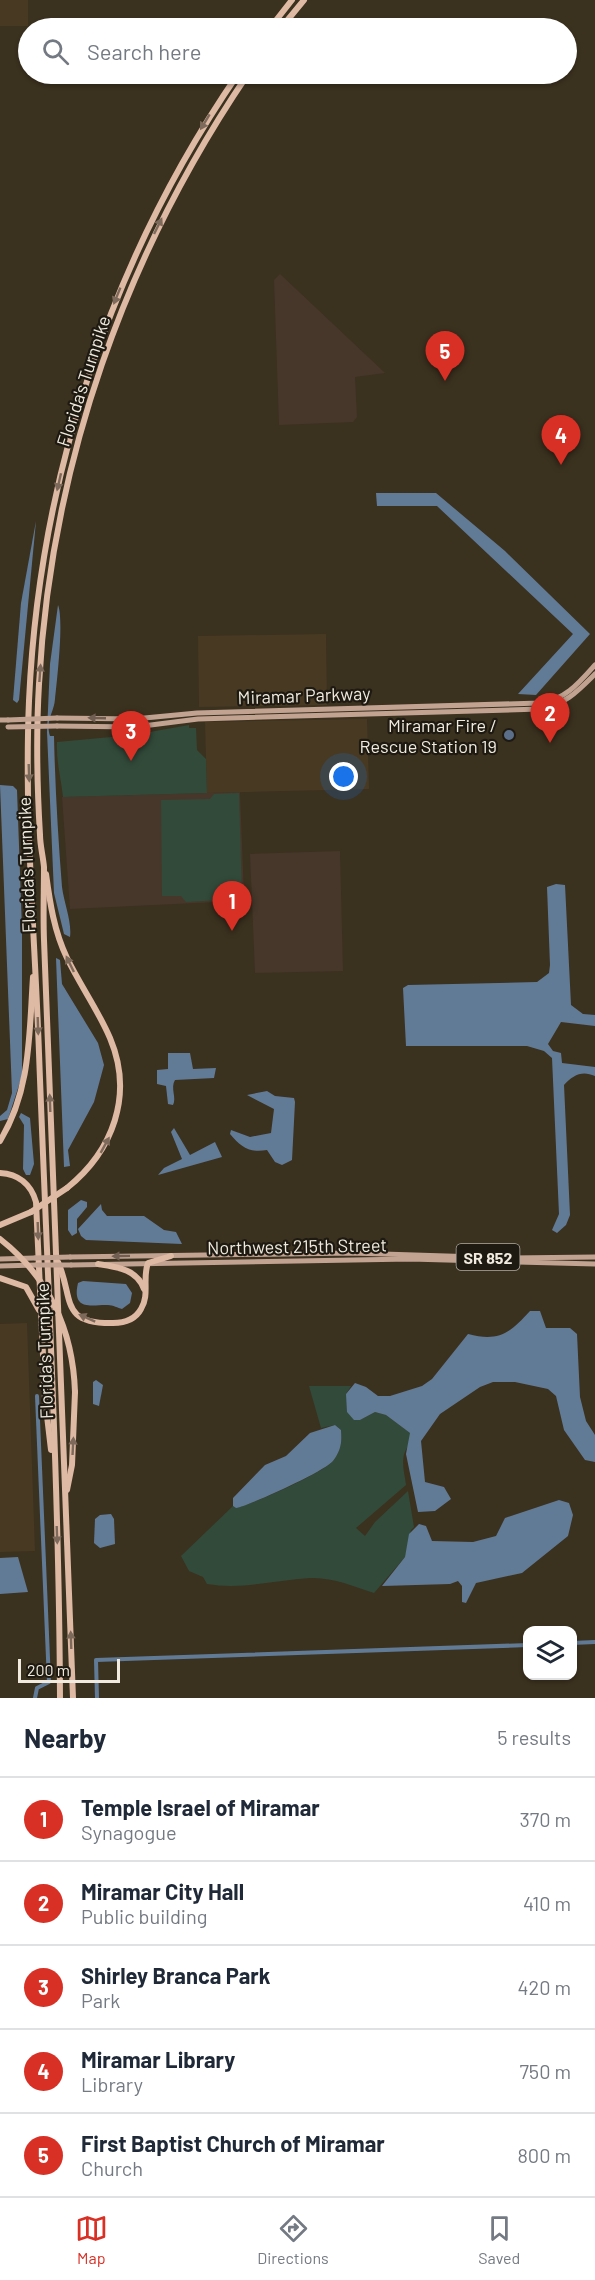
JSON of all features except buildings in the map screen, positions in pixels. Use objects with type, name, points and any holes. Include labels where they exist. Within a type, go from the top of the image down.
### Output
[{"type":"highway","points":[[278,18],[292,0]]},
{"type":"highway","points":[[289,18],[304,0]]},
{"type":"highway","name":"Florida's Turnpike","points":[[60,1698],[55,1476],[29,752],[30,693],[41,573],[60,477],[90,370],[128,270],[177,171],[232,84]]},
{"type":"highway","name":"Florida's Turnpike","points":[[73,1698],[44,940],[44,867],[38,777],[40,666],[53,558],[75,451],[104,357],[146,253],[191,164],[242,84]]},
{"type":"highway","points":[[0,1225],[31,1212],[67,1188],[92,1164],[110,1136],[118,1112],[120,1080],[116,1056],[108,1035],[66,957],[57,934],[44,867]]},
{"type":"highway","points":[[0,1139],[18,1106],[28,1064],[35,947]]},
{"type":"highway","points":[[0,1173],[21,1179],[35,1197],[47,1428],[55,1476]]},
{"type":"highway","points":[[0,1239],[34,1272],[57,1308],[68,1338],[75,1392],[72,1465],[65,1499]]},
{"type":"highway","points":[[56,1256],[67,1298],[72,1308],[84,1319],[99,1323],[130,1320],[143,1307],[148,1263],[171,1256]]},
{"type":"highway","points":[[98,1264],[117,1267],[133,1273],[140,1280],[145,1292]]},
{"type":"highway","points":[[0,1278],[26,1287],[42,1316]]},
{"type":"main road","name":"Miramar Parkway","points":[[0,720],[135,719],[197,712],[551,702],[568,693],[595,665]]},
{"type":"main road","name":"Miramar Parkway","points":[[0,728],[57,726],[118,728],[198,719],[543,709],[571,698],[595,674]]},
{"type":"main road","name":"Northwest 215th Street","points":[[0,1259],[351,1253],[510,1258],[595,1257]]},
{"type":"main road","name":"Northwest 215th Street","points":[[0,1266],[410,1259],[595,1264]]},
{"type":"shaded area","points":[[0,0],[28,0],[28,18],[18,18],[18,26],[0,26]]},
{"type":"shaded area","points":[[280,274],[385,373],[355,377],[357,417],[353,422],[279,425],[274,280]]},
{"type":"shaded area","points":[[326,634],[327,705],[199,707],[198,636]]},
{"type":"shaded area","points":[[367,719],[369,789],[207,793],[205,722]]},
{"type":"shaded area","points":[[240,792],[244,895],[238,901],[70,909],[62,797]]},
{"type":"shaded area","points":[[340,851],[343,971],[255,973],[250,854]]},
{"type":"shaded area","points":[[27,1323],[35,1551],[0,1552],[0,1324]]},
{"type":"green space","points":[[189,725],[189,728],[196,728],[197,750],[206,759],[207,793],[63,797],[57,742],[133,735]]},
{"type":"green space","points":[[239,793],[242,896],[239,899],[186,902],[181,896],[162,896],[161,800],[210,799],[214,794]]},
{"type":"green space","points":[[309,1386],[351,1386],[346,1394],[360,1420],[375,1412],[386,1415],[410,1433],[410,1444],[403,1458],[406,1485],[356,1528],[365,1536],[375,1522],[408,1491],[414,1527],[411,1530],[405,1557],[374,1593],[342,1582],[318,1578],[233,1586],[207,1584],[203,1577],[189,1571],[181,1556],[233,1506],[236,1508],[245,1505],[302,1480],[326,1467],[338,1454],[341,1430],[335,1425],[321,1428]]},
{"type":"water","points":[[376,493],[436,493],[505,551],[590,634],[536,695],[518,694],[573,634],[437,506],[377,506]]},
{"type":"water","points":[[36,521],[17,703],[13,700],[21,603]]},
{"type":"water","points":[[58,605],[60,636],[58,665],[49,730],[50,736],[54,736],[62,887],[69,919],[70,937],[64,934],[54,893],[47,732],[50,664]]},
{"type":"water","points":[[0,785],[13,786],[17,790],[22,929],[22,1076],[8,1119],[0,1121],[0,1116],[7,1110],[12,1093]]},
{"type":"water","points":[[556,884],[565,885],[571,1005],[583,1014],[595,1015],[595,1026],[561,1022],[548,1044],[553,1051],[561,1053],[562,1063],[595,1067],[595,1076],[586,1073],[578,1074],[564,1085],[570,1215],[566,1225],[557,1233],[552,1230],[559,1214],[552,1058],[544,1051],[527,1046],[406,1046],[403,988],[408,985],[537,982],[549,973],[547,887]]},
{"type":"water","points":[[56,958],[60,960],[62,984],[98,1043],[104,1065],[94,1102],[68,1150],[70,1166],[64,1167]]},
{"type":"water","points":[[168,1053],[190,1053],[193,1069],[216,1068],[214,1078],[175,1080],[174,1102],[173,1105],[168,1104],[166,1086],[157,1084],[157,1070],[168,1069]]},
{"type":"water","points":[[267,1091],[275,1096],[294,1098],[295,1102],[292,1160],[282,1165],[275,1162],[267,1150],[255,1151],[246,1148],[230,1134],[231,1130],[250,1137],[271,1133],[274,1109],[247,1095]]},
{"type":"water","points":[[21,1113],[30,1118],[34,1164],[30,1175],[26,1175],[23,1169],[24,1125],[19,1117]]},
{"type":"water","points":[[174,1128],[190,1155],[215,1142],[222,1157],[158,1175],[164,1168],[182,1159],[171,1132]]},
{"type":"water","points":[[81,1200],[87,1202],[87,1207],[77,1219],[77,1233],[72,1236],[68,1230],[68,1210]]},
{"type":"water","points":[[101,1204],[107,1216],[144,1216],[164,1230],[176,1232],[182,1244],[86,1240],[78,1229]]},
{"type":"water","points":[[83,1281],[126,1284],[132,1293],[130,1303],[122,1309],[110,1305],[91,1306],[81,1303],[77,1293],[78,1283]]},
{"type":"water","points":[[530,1311],[540,1311],[546,1328],[570,1328],[577,1334],[580,1397],[586,1421],[595,1435],[595,1462],[585,1460],[564,1430],[556,1396],[548,1389],[515,1382],[493,1382],[480,1387],[440,1414],[421,1441],[425,1482],[444,1487],[451,1499],[435,1511],[418,1512],[406,1454],[410,1433],[386,1415],[375,1412],[360,1420],[354,1420],[347,1412],[346,1394],[355,1383],[366,1387],[378,1396],[390,1396],[422,1386],[432,1379],[468,1334],[488,1337],[503,1334]]},
{"type":"water","points":[[96,1380],[103,1385],[99,1406],[93,1404],[93,1382]]},
{"type":"water","points":[[335,1425],[341,1430],[340,1446],[336,1457],[327,1466],[256,1501],[236,1508],[233,1506],[233,1498],[265,1465],[286,1456],[310,1433]]},
{"type":"water","points":[[559,1500],[569,1503],[573,1515],[568,1536],[522,1573],[476,1583],[466,1603],[462,1602],[462,1586],[458,1581],[450,1584],[382,1586],[405,1557],[409,1534],[419,1524],[426,1526],[432,1541],[473,1542],[496,1536],[505,1518]]},
{"type":"water","points":[[111,1514],[114,1519],[115,1544],[100,1548],[94,1543],[95,1519],[100,1515]]},
{"type":"water","points":[[18,1557],[28,1592],[0,1594],[0,1558]]},
{"type":"waterway","points":[[35,1698],[37,1688],[49,1682],[37,1396]]},
{"type":"waterway","points":[[577,1643],[595,1642]]},
{"type":"waterway","points":[[97,1698],[96,1660],[523,1645]]},
{"type":"place","name":"First Baptist Church of Miramar","points":[[445,381]]},
{"type":"place","name":"Miramar Library","points":[[561,465]]},
{"type":"place","name":"Miramar Fire / Rescue Station 19","points":[[509,735]]},
{"type":"place","name":"Miramar City Hall","points":[[550,743]]},
{"type":"place","name":"Shirley Branca Park","points":[[131,761]]},
{"type":"place","name":"Temple Israel of Miramar","points":[[232,931]]}]
